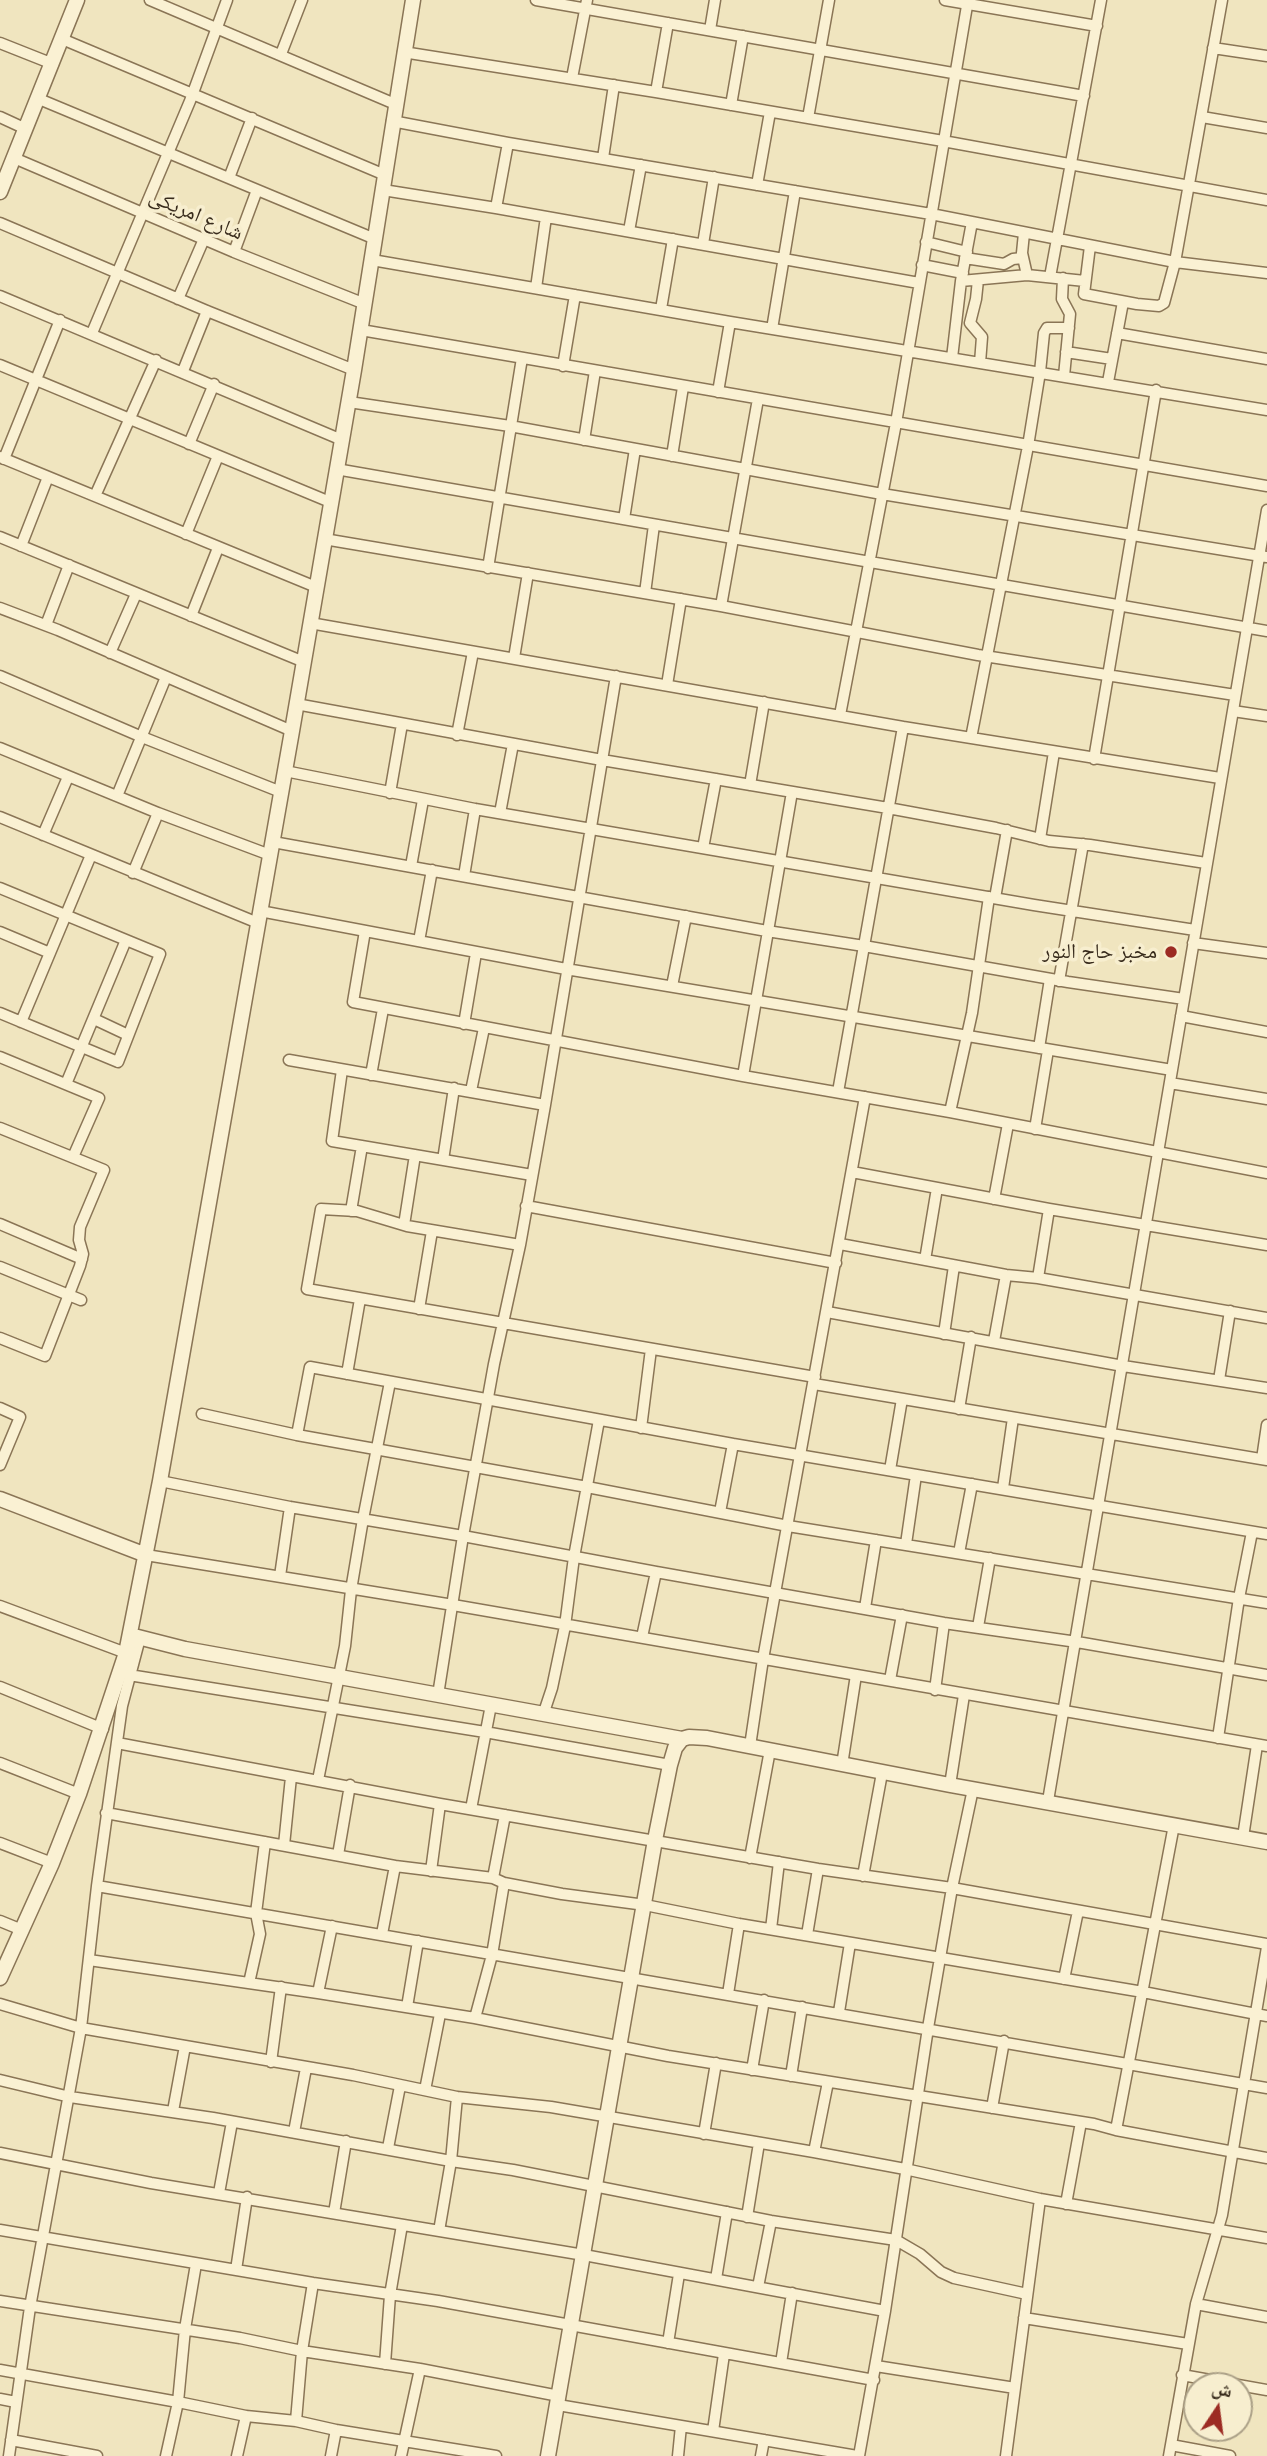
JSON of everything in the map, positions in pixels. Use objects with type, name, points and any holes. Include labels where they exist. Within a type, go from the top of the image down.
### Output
[{"type":"street","points":[[0,190],[77,0]]},
{"type":"street","points":[[150,0],[395,104]]},
{"type":"street","points":[[92,333],[193,95],[227,0]]},
{"type":"street","points":[[281,54],[302,0]]},
{"type":"street","points":[[9,2456],[30,2306],[58,2166],[81,2028],[106,1813],[146,1555],[349,402],[413,0]]},
{"type":"street","points":[[536,0],[586,4],[668,23],[1084,96]]},
{"type":"street","points":[[710,30],[715,0]]},
{"type":"street","points":[[808,118],[829,0]]},
{"type":"street","points":[[945,0],[1097,26]]},
{"type":"street","points":[[1050,277],[1101,0]]},
{"type":"street","points":[[1090,246],[1084,294],[1123,302],[1162,305],[1175,262],[1222,0]]},
{"type":"street","points":[[841,715],[896,423],[967,2]]},
{"type":"street","points":[[572,78],[586,4]]},
{"type":"street","points":[[656,92],[668,23]]},
{"type":"street","points":[[731,105],[743,36]]},
{"type":"street","points":[[62,40],[385,175]]},
{"type":"street","points":[[0,43],[53,64]]},
{"type":"street","points":[[1213,48],[1267,56]]},
{"type":"street","points":[[403,52],[943,141],[1267,200]]},
{"type":"street","points":[[603,159],[614,85]]},
{"type":"street","points":[[39,99],[375,239]]},
{"type":"street","points":[[757,185],[770,112]]},
{"type":"street","points":[[0,117],[26,129]]},
{"type":"street","points":[[1202,117],[1267,128]]},
{"type":"street","points":[[229,178],[252,118]]},
{"type":"street","points":[[392,121],[931,214],[1175,262],[1267,274]]},
{"type":"street","points":[[496,208],[508,143]]},
{"type":"street","name":"شارع امريكى","points":[[14,158],[234,252],[365,303]]},
{"type":"street","points":[[629,231],[641,165]]},
{"type":"street","points":[[704,244],[714,177]]},
{"type":"street","points":[[234,252],[257,190]]},
{"type":"street","points":[[383,190],[919,283]]},
{"type":"street","points":[[772,329],[795,191]]},
{"type":"street","points":[[536,288],[546,217]]},
{"type":"street","points":[[951,358],[972,222]]},
{"type":"street","points":[[0,223],[206,311],[354,370]]},
{"type":"street","points":[[1024,233],[1022,258],[1027,275]]},
{"type":"street","points":[[178,299],[204,239]]},
{"type":"street","points":[[661,309],[673,239]]},
{"type":"street","points":[[926,242],[995,263],[1007,264],[1013,259],[1022,258]]},
{"type":"street","points":[[372,260],[908,352],[1108,382],[1267,410]]},
{"type":"street","points":[[992,279],[995,263]]},
{"type":"street","points":[[922,265],[978,280],[1027,275],[1085,281]]},
{"type":"street","points":[[1063,278],[1062,299],[1070,314],[1064,376]]},
{"type":"street","points":[[978,280],[970,323],[982,335],[981,363]]},
{"type":"street","points":[[960,293],[977,294]]},
{"type":"street","points":[[563,366],[575,295]]},
{"type":"street","points":[[0,296],[342,440]]},
{"type":"street","points":[[1108,382],[1123,302]]},
{"type":"street","points":[[183,371],[206,311]]},
{"type":"street","points":[[60,320],[2,458],[316,587]]},
{"type":"street","points":[[718,392],[730,322]]},
{"type":"street","points":[[971,738],[1028,446],[1045,330],[1069,328]]},
{"type":"street","points":[[361,330],[1267,486]]},
{"type":"street","points":[[1117,334],[1267,359]]},
{"type":"street","points":[[1066,352],[1112,359]]},
{"type":"street","points":[[488,568],[522,358]]},
{"type":"street","points":[[95,496],[156,360]]},
{"type":"street","points":[[0,365],[330,502]]},
{"type":"street","points":[[583,440],[595,371]]},
{"type":"street","points":[[189,444],[214,384]]},
{"type":"street","points":[[672,456],[684,387]]},
{"type":"street","points":[[1094,759],[1156,390]]},
{"type":"street","points":[[721,606],[758,399]]},
{"type":"street","points":[[349,402],[510,426],[882,494],[1263,556]]},
{"type":"street","points":[[624,519],[635,449]]},
{"type":"street","points":[[186,534],[218,456]]},
{"type":"street","points":[[336,469],[1267,632]]},
{"type":"street","points":[[21,546],[48,477]]},
{"type":"street","points":[[1048,1801],[1077,1642],[1220,778],[1263,556],[1267,510]]},
{"type":"street","points":[[645,593],[654,525]]},
{"type":"street","points":[[0,537],[304,662]]},
{"type":"street","points":[[324,539],[721,606],[988,657],[1235,695]]},
{"type":"street","points":[[191,615],[218,548]]},
{"type":"street","points":[[46,625],[69,565]]},
{"type":"street","points":[[514,658],[528,573]]},
{"type":"street","points":[[110,653],[136,594]]},
{"type":"street","points":[[667,685],[681,599]]},
{"type":"street","points":[[0,608],[46,625],[292,731]]},
{"type":"street","points":[[310,623],[903,727],[1220,778]]},
{"type":"street","points":[[457,734],[474,652]]},
{"type":"street","points":[[0,676],[142,737],[281,792]]},
{"type":"street","points":[[117,796],[166,677]]},
{"type":"street","points":[[439,1695],[463,1536],[545,1105],[616,677]]},
{"type":"street","points":[[750,785],[764,702]]},
{"type":"street","points":[[296,704],[602,760],[888,808],[1007,830],[1040,839],[1206,863]]},
{"type":"street","points":[[1233,711],[1267,716]]},
{"type":"street","points":[[390,793],[402,724]]},
{"type":"street","points":[[838,1092],[903,727]]},
{"type":"street","points":[[500,813],[513,744]]},
{"type":"street","points":[[0,748],[158,813],[272,849],[411,866],[767,931],[1184,999]]},
{"type":"street","points":[[1040,839],[1054,752]]},
{"type":"street","points":[[285,771],[423,800],[1195,930]]},
{"type":"street","points":[[43,835],[68,777]]},
{"type":"street","points":[[703,848],[716,779]]},
{"type":"street","points":[[743,1076],[792,792]]},
{"type":"street","points":[[411,866],[423,800]]},
{"type":"street","points":[[464,876],[475,809]]},
{"type":"street","points":[[133,873],[158,813]]},
{"type":"street","points":[[0,817],[133,873],[259,917],[365,931],[566,969],[1172,1070]]},
{"type":"street","points":[[950,1112],[1007,830]]},
{"type":"street","points":[[1035,1129],[1043,1049],[1083,844]]},
{"type":"street","points":[[21,1022],[91,855]]},
{"type":"street","points":[[419,941],[432,870]]},
{"type":"street","points":[[0,888],[160,954],[118,1062],[0,1013]]},
{"type":"street","points":[[672,986],[685,916]]},
{"type":"street","points":[[365,931],[353,1002],[1267,1173]]},
{"type":"street","points":[[0,932],[50,953]]},
{"type":"street","points":[[66,1084],[126,940]]},
{"type":"street","points":[[1193,943],[1267,953]]},
{"type":"street","points":[[464,1024],[476,953]]},
{"type":"street","points":[[371,1075],[383,1009]]},
{"type":"street","points":[[1181,1016],[1267,1032]]},
{"type":"street","points":[[94,1019],[128,1035]]},
{"type":"street","points":[[471,1091],[484,1028]]},
{"type":"street","points":[[0,1057],[99,1098],[72,1157]]},
{"type":"street","points":[[289,1060],[545,1105]]},
{"type":"street","points":[[342,1070],[332,1141],[532,1175]]},
{"type":"street","points":[[1170,1083],[1267,1099]]},
{"type":"street","points":[[443,1160],[454,1088]]},
{"type":"street","points":[[750,1746],[763,1659],[865,1097]]},
{"type":"street","points":[[994,1199],[1008,1124]]},
{"type":"street","points":[[0,1128],[104,1170],[80,1227],[82,1259],[45,1356],[0,1338]]},
{"type":"street","points":[[351,1210],[362,1146]]},
{"type":"street","points":[[404,1225],[415,1155]]},
{"type":"street","points":[[852,1172],[1049,1209],[1267,1245]]},
{"type":"street","points":[[925,1259],[937,1188]]},
{"type":"street","points":[[526,1206],[836,1263]]},
{"type":"street","points":[[520,1245],[432,1231],[351,1210],[321,1209],[307,1289],[651,1349],[902,1399],[1264,1459],[1267,1425]]},
{"type":"street","points":[[1038,1278],[1049,1209]]},
{"type":"street","points":[[0,1224],[82,1259]]},
{"type":"street","points":[[419,1309],[432,1231]]},
{"type":"street","points":[[839,1244],[1267,1318]]},
{"type":"street","points":[[944,1334],[954,1266]]},
{"type":"street","points":[[0,1267],[81,1300]]},
{"type":"street","points":[[994,1341],[1006,1275]]},
{"type":"street","points":[[347,1374],[360,1299]]},
{"type":"street","points":[[1219,1380],[1230,1311]]},
{"type":"street","points":[[827,1312],[1123,1366],[1267,1388]]},
{"type":"street","points":[[959,1409],[971,1338]]},
{"type":"street","points":[[641,1428],[651,1349]]},
{"type":"street","points":[[297,1435],[310,1367],[641,1428],[1267,1534]]},
{"type":"street","points":[[318,1780],[345,1646],[363,1519],[390,1382]]},
{"type":"street","points":[[890,1470],[902,1399]]},
{"type":"street","points":[[0,1408],[20,1417],[0,1465]]},
{"type":"street","points":[[202,1414],[297,1435],[788,1526],[1267,1603]]},
{"type":"street","points":[[1003,1488],[1013,1418]]},
{"type":"street","points":[[543,1715],[552,1688],[565,1626],[599,1420]]},
{"type":"street","points":[[720,1512],[733,1444]]},
{"type":"street","points":[[906,1544],[916,1475]]},
{"type":"street","points":[[160,1481],[290,1507],[944,1623],[1077,1642],[1267,1675]]},
{"type":"street","points":[[959,1553],[972,1484]]},
{"type":"street","points":[[0,1499],[146,1555],[642,1637],[1262,1745],[1243,1837]]},
{"type":"street","points":[[280,1576],[290,1507]]},
{"type":"street","points":[[1219,1738],[1227,1669],[1252,1532]]},
{"type":"street","points":[[865,1608],[876,1540]]},
{"type":"street","points":[[978,1627],[990,1558]]},
{"type":"street","points":[[642,1637],[656,1572]]},
{"type":"street","points":[[0,1606],[127,1653]]},
{"type":"street","points":[[890,1680],[902,1615]]},
{"type":"street","points":[[935,1690],[944,1623]]},
{"type":"street","points":[[0,1978],[52,1863],[135,1636]]},
{"type":"street","points":[[135,1636],[338,1678],[682,1739],[707,1738],[882,1773],[1267,1842]]},
{"type":"street","points":[[129,1675],[485,1732],[670,1765]]},
{"type":"street","points":[[842,1765],[856,1675]]},
{"type":"street","points":[[0,1688],[103,1729]]},
{"type":"street","points":[[950,1785],[964,1695]]},
{"type":"street","points":[[471,1809],[491,1705]]},
{"type":"street","points":[[548,2456],[655,1840],[670,1765],[675,1748],[682,1739]]},
{"type":"street","points":[[117,1743],[440,1804],[750,1858],[952,1888],[1267,1945],[1218,2230],[1196,2304],[1170,2450],[1230,2456]]},
{"type":"street","points":[[750,1858],[770,1750]]},
{"type":"street","points":[[0,1763],[79,1794]]},
{"type":"street","points":[[863,1876],[882,1773]]},
{"type":"street","points":[[284,1845],[291,1777]]},
{"type":"street","points":[[338,1855],[350,1785]]},
{"type":"street","points":[[0,2301],[420,2369],[681,2426],[858,2456],[886,2311],[905,2169],[952,1888],[973,1789]]},
{"type":"street","points":[[431,1871],[440,1804]]},
{"type":"street","points":[[106,1813],[395,1866],[493,1878],[504,1883],[562,1894],[645,1905],[739,1924],[1143,1992],[1267,2016]]},
{"type":"street","points":[[493,1878],[505,1815]]},
{"type":"street","points":[[1116,2130],[1174,1825]]},
{"type":"street","points":[[249,1983],[260,1934],[256,1913],[265,1842]]},
{"type":"street","points":[[0,1843],[52,1863]]},
{"type":"street","points":[[771,1929],[779,1862]]},
{"type":"street","points":[[382,1934],[395,1866]]},
{"type":"street","points":[[807,1935],[818,1869]]},
{"type":"street","points":[[475,2018],[492,1955],[504,1883]]},
{"type":"street","points":[[97,1886],[1267,2088]]},
{"type":"street","points":[[1064,1979],[1078,1911]]},
{"type":"street","points":[[0,1921],[22,1930]]},
{"type":"street","points":[[729,1994],[739,1924]]},
{"type":"street","points":[[318,1993],[332,1926]]},
{"type":"street","points":[[407,2007],[418,1941]]},
{"type":"street","points":[[839,2012],[850,1942]]},
{"type":"street","points":[[89,1960],[475,2018],[752,2070],[1081,2122],[1267,2158]]},
{"type":"street","points":[[271,2062],[281,1987]]},
{"type":"street","points":[[752,2070],[764,2000]]},
{"type":"street","points":[[0,2004],[81,2028],[353,2075],[457,2097],[551,2108],[814,2152],[1066,2204],[1267,2238]]},
{"type":"street","points":[[791,2076],[802,2007]]},
{"type":"street","points":[[425,2090],[440,2014]]},
{"type":"street","points":[[992,2108],[1004,2041]]},
{"type":"street","points":[[173,2111],[185,2046]]},
{"type":"street","points":[[705,2134],[716,2063]]},
{"type":"street","points":[[295,2132],[306,2068]]},
{"type":"street","points":[[0,2080],[70,2096],[173,2111],[595,2185],[747,2217],[896,2240],[941,2272],[954,2278],[1027,2294]]},
{"type":"street","points":[[814,2152],[828,2082]]},
{"type":"street","points":[[388,2148],[400,2086]]},
{"type":"street","points":[[439,2231],[451,2161],[457,2097]]},
{"type":"street","points":[[219,2193],[232,2122]]},
{"type":"street","points":[[1066,2204],[1081,2122]]},
{"type":"street","points":[[334,2213],[346,2141]]},
{"type":"street","points":[[747,2217],[758,2143]]},
{"type":"street","points":[[0,2153],[151,2183],[584,2255],[886,2311]]},
{"type":"street","points":[[236,2270],[247,2197]]},
{"type":"street","points":[[1006,2456],[1040,2199]]},
{"type":"street","points":[[716,2280],[727,2212]]},
{"type":"street","points":[[758,2287],[771,2221]]},
{"type":"street","points":[[385,2364],[390,2295],[402,2225]]},
{"type":"street","points":[[0,2230],[313,2283],[462,2305],[874,2380]]},
{"type":"street","points":[[166,2456],[178,2402],[185,2329],[196,2263]]},
{"type":"street","points":[[668,2343],[679,2274]]},
{"type":"street","points":[[296,2421],[302,2351],[313,2283]]},
{"type":"street","points":[[781,2364],[792,2293]]},
{"type":"street","points":[[1196,2304],[1267,2317]]},
{"type":"street","points":[[1024,2318],[1188,2344]]},
{"type":"street","points":[[713,2431],[724,2354]]},
{"type":"street","points":[[876,2366],[1015,2388]]},
{"type":"street","points":[[401,2456],[420,2369]]},
{"type":"street","points":[[0,2370],[246,2416],[296,2421],[335,2430],[496,2456]]},
{"type":"street","points":[[1182,2375],[1267,2390]]},
{"type":"street","points":[[0,2399],[16,2402]]},
{"type":"street","points":[[237,2456],[246,2416]]},
{"type":"street","points":[[678,2456],[681,2426]]},
{"type":"street","points":[[331,2456],[335,2430]]},
{"type":"street","points":[[11,2440],[97,2456]]},
{"type":"street","points":[[761,2456],[764,2440]]},
{"type":"place","name":"مخبز حاج النور","points":[[1171,952]]}]
